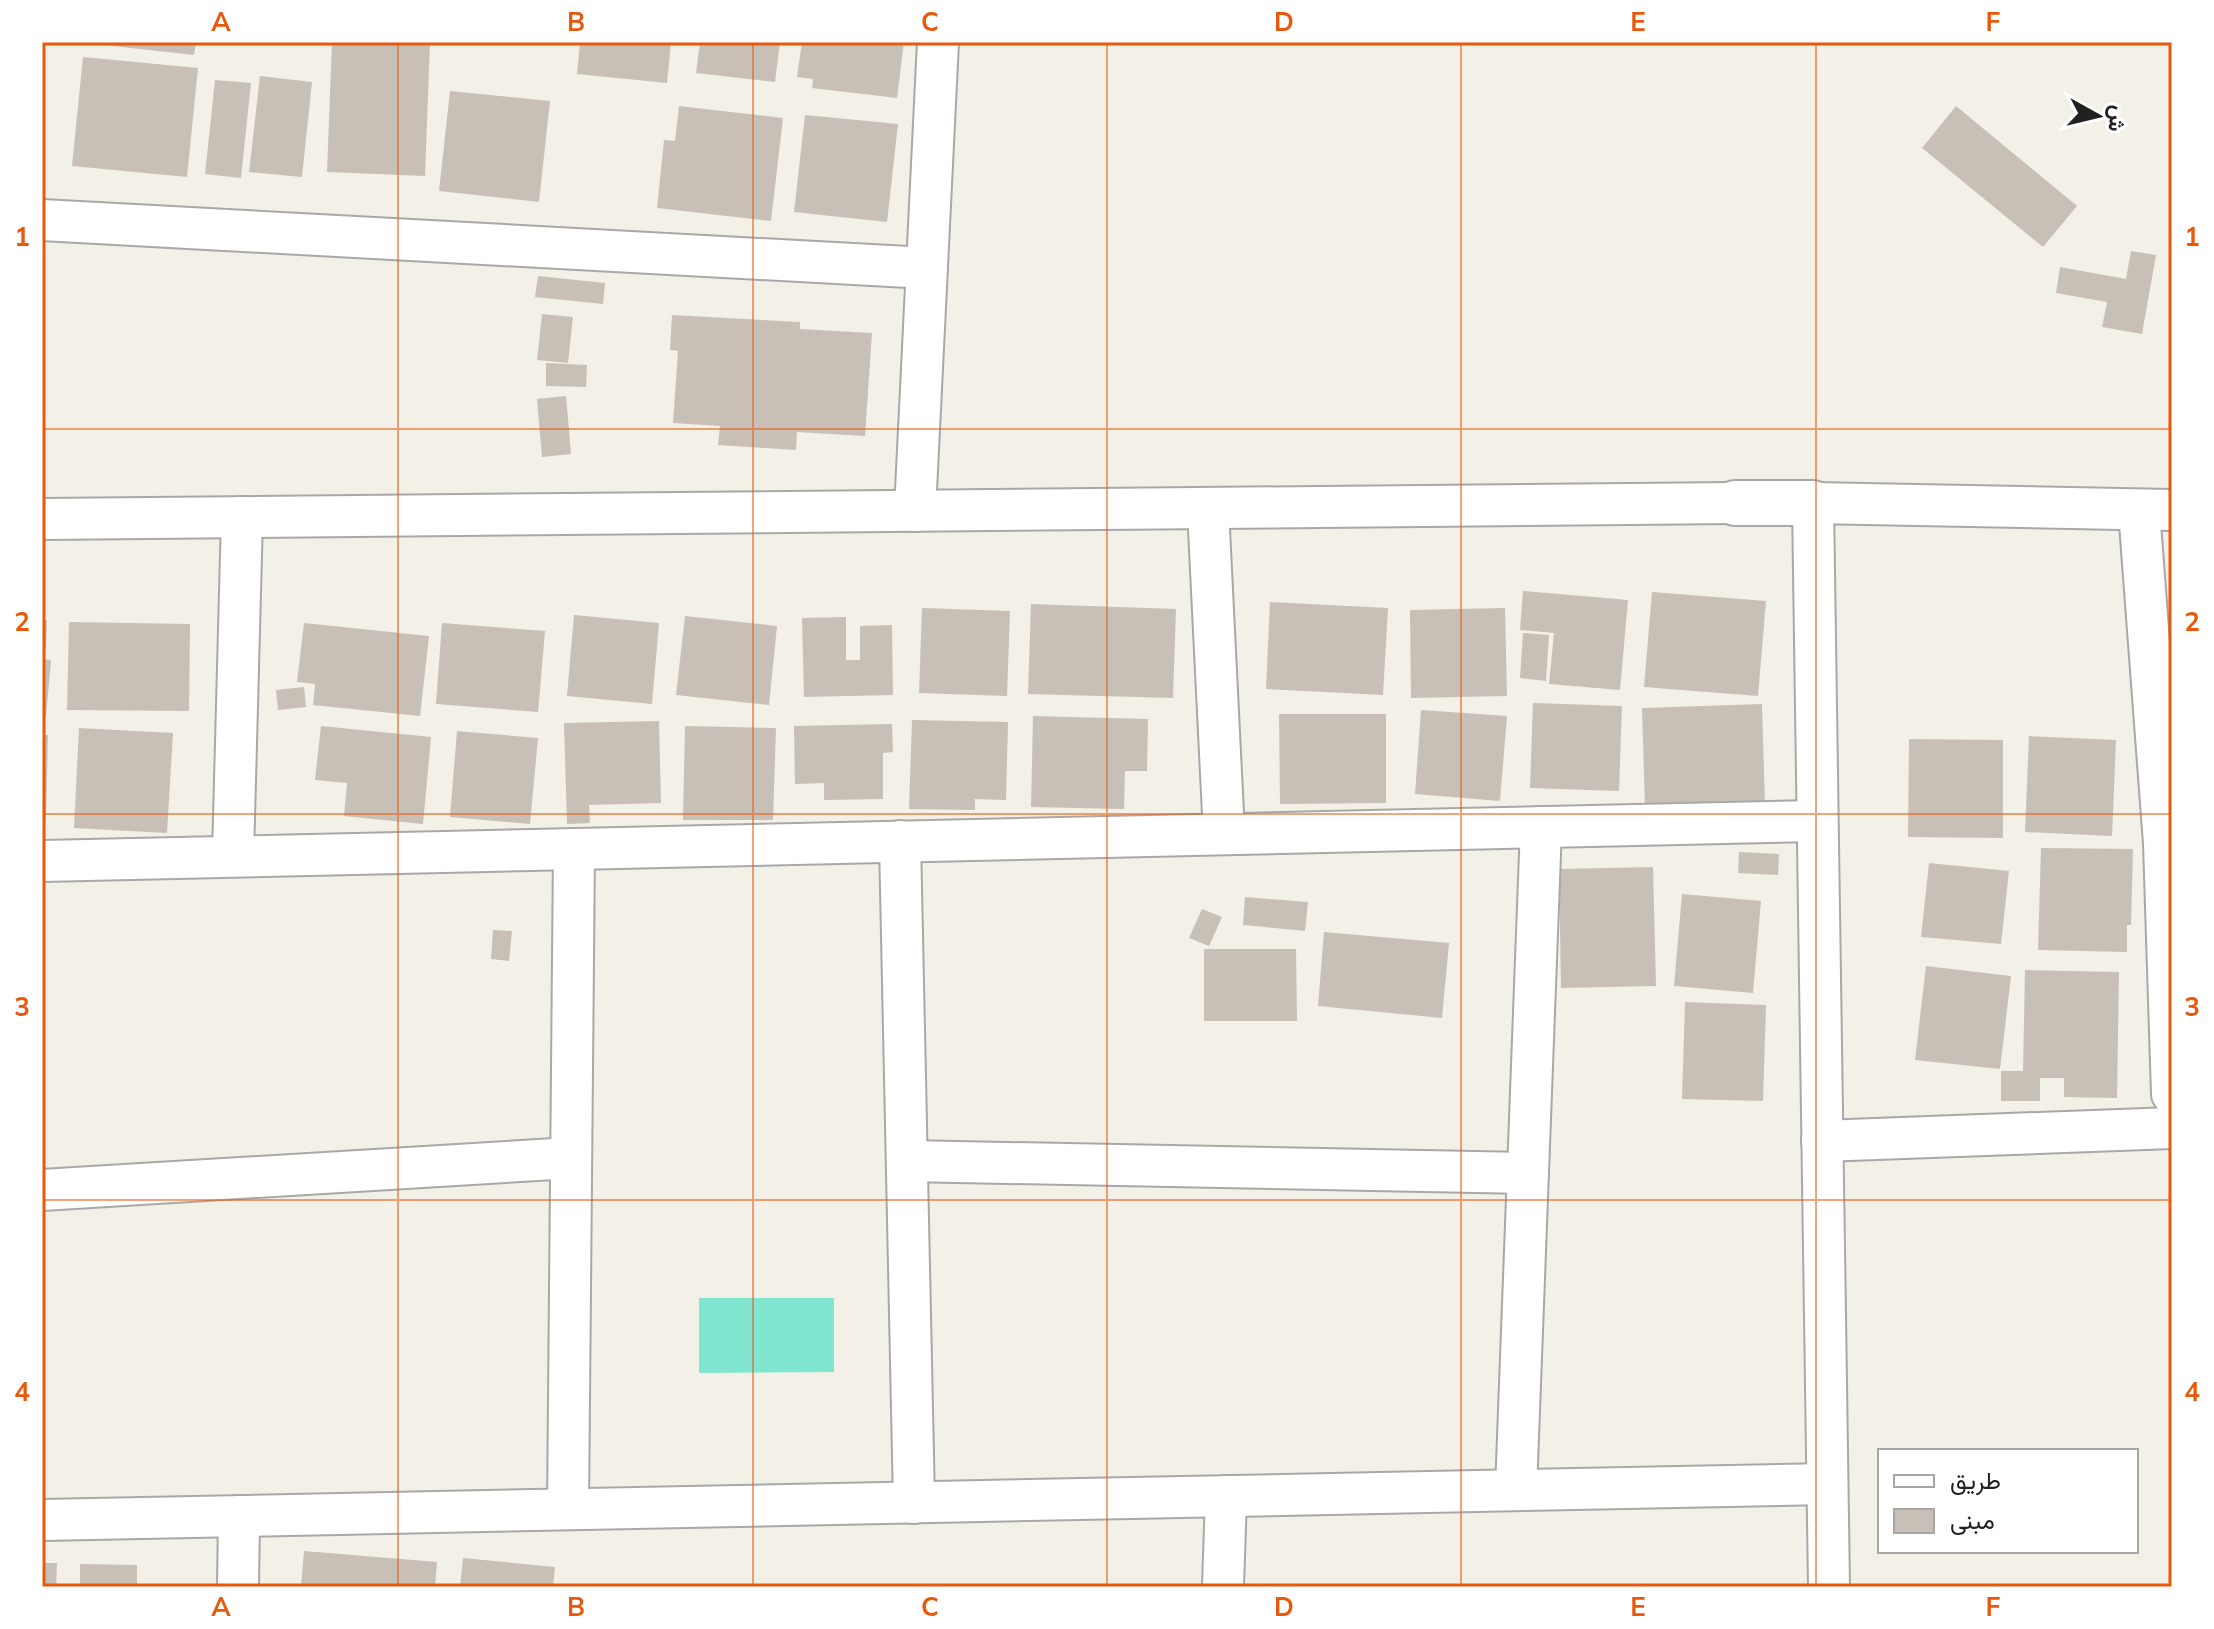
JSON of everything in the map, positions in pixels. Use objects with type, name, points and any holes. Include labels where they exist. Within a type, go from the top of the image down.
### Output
[{"type":"street","points":[[915,511],[938,42]]},
{"type":"street","points":[[42,220],[927,268]]},
{"type":"street","points":[[42,519],[1735,503],[2156,510],[2168,843],[2172,1094]]},
{"type":"street","points":[[1813,503],[1829,1587]]},
{"type":"street","points":[[1208,509],[1224,834]]},
{"type":"street","points":[[233,856],[242,517]]},
{"type":"street","points":[[42,861],[1816,821]]},
{"type":"street","points":[[1516,1490],[1541,827]]},
{"type":"street","points":[[900,841],[914,1503]]},
{"type":"street","points":[[568,1509],[574,849]]},
{"type":"street","points":[[1822,1141],[2172,1128]]},
{"type":"street","points":[[42,1190],[571,1158]]},
{"type":"street","points":[[907,1161],[1528,1173]]},
{"type":"street","points":[[42,1520],[1827,1484]]},
{"type":"street","points":[[1223,1587],[1226,1496]]},
{"type":"street","points":[[238,1587],[239,1516]]},
{"type":"shaded area","points":[[699,1298],[834,1298],[834,1372],[699,1373]]},
{"type":"building","points":[[95,42],[196,42],[194,55]]},
{"type":"building","points":[[332,42],[430,42],[425,176],[327,172]]},
{"type":"building","points":[[580,42],[671,42],[667,83],[577,74]]},
{"type":"building","points":[[700,42],[780,42],[775,82],[696,73]]},
{"type":"building","points":[[802,42],[904,42],[897,98],[812,88],[813,79],[797,77]]},
{"type":"building","points":[[83,57],[198,68],[187,177],[72,166]]},
{"type":"building","points":[[260,76],[312,82],[302,177],[249,172]]},
{"type":"building","points":[[215,80],[251,83],[241,178],[205,174]]},
{"type":"building","points":[[450,91],[550,101],[539,202],[439,191]]},
{"type":"building","points":[[679,106],[783,118],[771,221],[657,208],[664,140],[675,141]]},
{"type":"building","points":[[1956,106],[2077,206],[2043,247],[1922,148]]},
{"type":"building","points":[[805,115],[898,124],[887,222],[794,212]]},
{"type":"building","points":[[2131,251],[2156,255],[2142,334],[2102,327],[2107,302],[2056,293],[2060,267],[2126,279]]},
{"type":"building","points":[[538,276],[605,283],[603,304],[535,297]]},
{"type":"building","points":[[542,314],[573,317],[568,363],[537,360]]},
{"type":"building","points":[[672,315],[800,322],[800,329],[872,333],[865,436],[797,432],[796,450],[718,445],[720,426],[673,423],[678,351],[670,350]]},
{"type":"building","points":[[546,363],[587,365],[586,387],[546,386]]},
{"type":"building","points":[[566,396],[571,454],[542,457],[537,399]]},
{"type":"building","points":[[1523,591],[1628,600],[1620,690],[1549,684],[1554,633],[1520,630]]},
{"type":"building","points":[[1652,592],[1766,601],[1758,696],[1644,687]]},
{"type":"building","points":[[1270,602],[1388,608],[1383,695],[1266,689]]},
{"type":"building","points":[[1031,604],[1176,609],[1173,698],[1028,694]]},
{"type":"building","points":[[922,608],[1010,611],[1007,696],[919,693]]},
{"type":"building","points":[[1505,608],[1507,696],[1411,698],[1410,610]]},
{"type":"building","points":[[574,615],[659,623],[652,704],[567,696]]},
{"type":"building","points":[[685,616],[777,626],[769,705],[676,695]]},
{"type":"building","points":[[846,617],[846,660],[860,660],[860,626],[892,625],[893,695],[804,697],[802,618]]},
{"type":"building","points":[[42,620],[47,620],[46,649],[42,649]]},
{"type":"building","points":[[69,622],[190,624],[189,711],[67,710]]},
{"type":"building","points":[[304,623],[429,636],[420,716],[313,705],[315,684],[297,682]]},
{"type":"building","points":[[442,623],[545,631],[538,712],[436,704]]},
{"type":"building","points":[[1523,633],[1549,635],[1546,681],[1520,678]]},
{"type":"building","points":[[42,659],[51,660],[46,717],[42,717]]},
{"type":"building","points":[[304,687],[306,707],[278,710],[276,690]]},
{"type":"building","points":[[1533,703],[1622,706],[1619,791],[1530,788]]},
{"type":"building","points":[[1762,704],[1765,804],[1645,808],[1642,708]]},
{"type":"building","points":[[1421,710],[1507,716],[1500,801],[1415,794]]},
{"type":"building","points":[[1279,714],[1386,714],[1386,803],[1280,804]]},
{"type":"building","points":[[1033,716],[1148,719],[1147,771],[1125,771],[1124,809],[1031,807]]},
{"type":"building","points":[[912,720],[1008,722],[1006,800],[975,799],[975,810],[909,809]]},
{"type":"building","points":[[659,721],[661,803],[589,805],[590,823],[567,824],[564,723]]},
{"type":"building","points":[[892,724],[893,752],[883,753],[883,799],[824,800],[824,783],[795,784],[794,726]]},
{"type":"building","points":[[321,726],[431,737],[423,824],[344,816],[347,783],[315,780]]},
{"type":"building","points":[[685,726],[776,728],[773,820],[683,820]]},
{"type":"building","points":[[79,728],[173,733],[167,833],[74,828]]},
{"type":"building","points":[[457,731],[538,738],[530,824],[450,817]]},
{"type":"building","points":[[42,735],[48,735],[46,818],[42,818]]},
{"type":"building","points":[[2029,736],[2116,740],[2112,836],[2025,832]]},
{"type":"building","points":[[1909,739],[2003,740],[2003,838],[1908,837]]},
{"type":"building","points":[[2041,848],[2133,849],[2131,925],[2127,925],[2127,952],[2038,950]]},
{"type":"building","points":[[1739,852],[1779,854],[1778,875],[1738,873]]},
{"type":"building","points":[[1929,863],[2009,871],[2001,944],[1921,937]]},
{"type":"building","points":[[1653,867],[1656,986],[1561,988],[1559,869]]},
{"type":"building","points":[[1682,894],[1761,901],[1753,993],[1674,986]]},
{"type":"building","points":[[1245,897],[1308,902],[1305,931],[1243,925]]},
{"type":"building","points":[[1202,909],[1222,917],[1209,946],[1189,938]]},
{"type":"building","points":[[493,930],[512,931],[509,961],[491,959]]},
{"type":"building","points":[[1324,932],[1449,943],[1442,1018],[1318,1006]]},
{"type":"building","points":[[1204,949],[1296,949],[1297,1021],[1204,1021]]},
{"type":"building","points":[[1926,966],[2011,976],[2000,1069],[1915,1060]]},
{"type":"building","points":[[2025,970],[2119,972],[2117,1098],[2064,1097],[2064,1078],[2040,1078],[2040,1101],[2001,1101],[2001,1071],[2023,1071]]},
{"type":"building","points":[[1685,1002],[1766,1005],[1763,1101],[1682,1099]]},
{"type":"building","points":[[304,1551],[437,1562],[435,1587],[301,1587]]},
{"type":"building","points":[[463,1558],[555,1567],[553,1587],[460,1587]]},
{"type":"building","points":[[42,1563],[57,1563],[56,1587],[42,1587]]},
{"type":"building","points":[[80,1564],[137,1565],[137,1587],[80,1587]]}]
